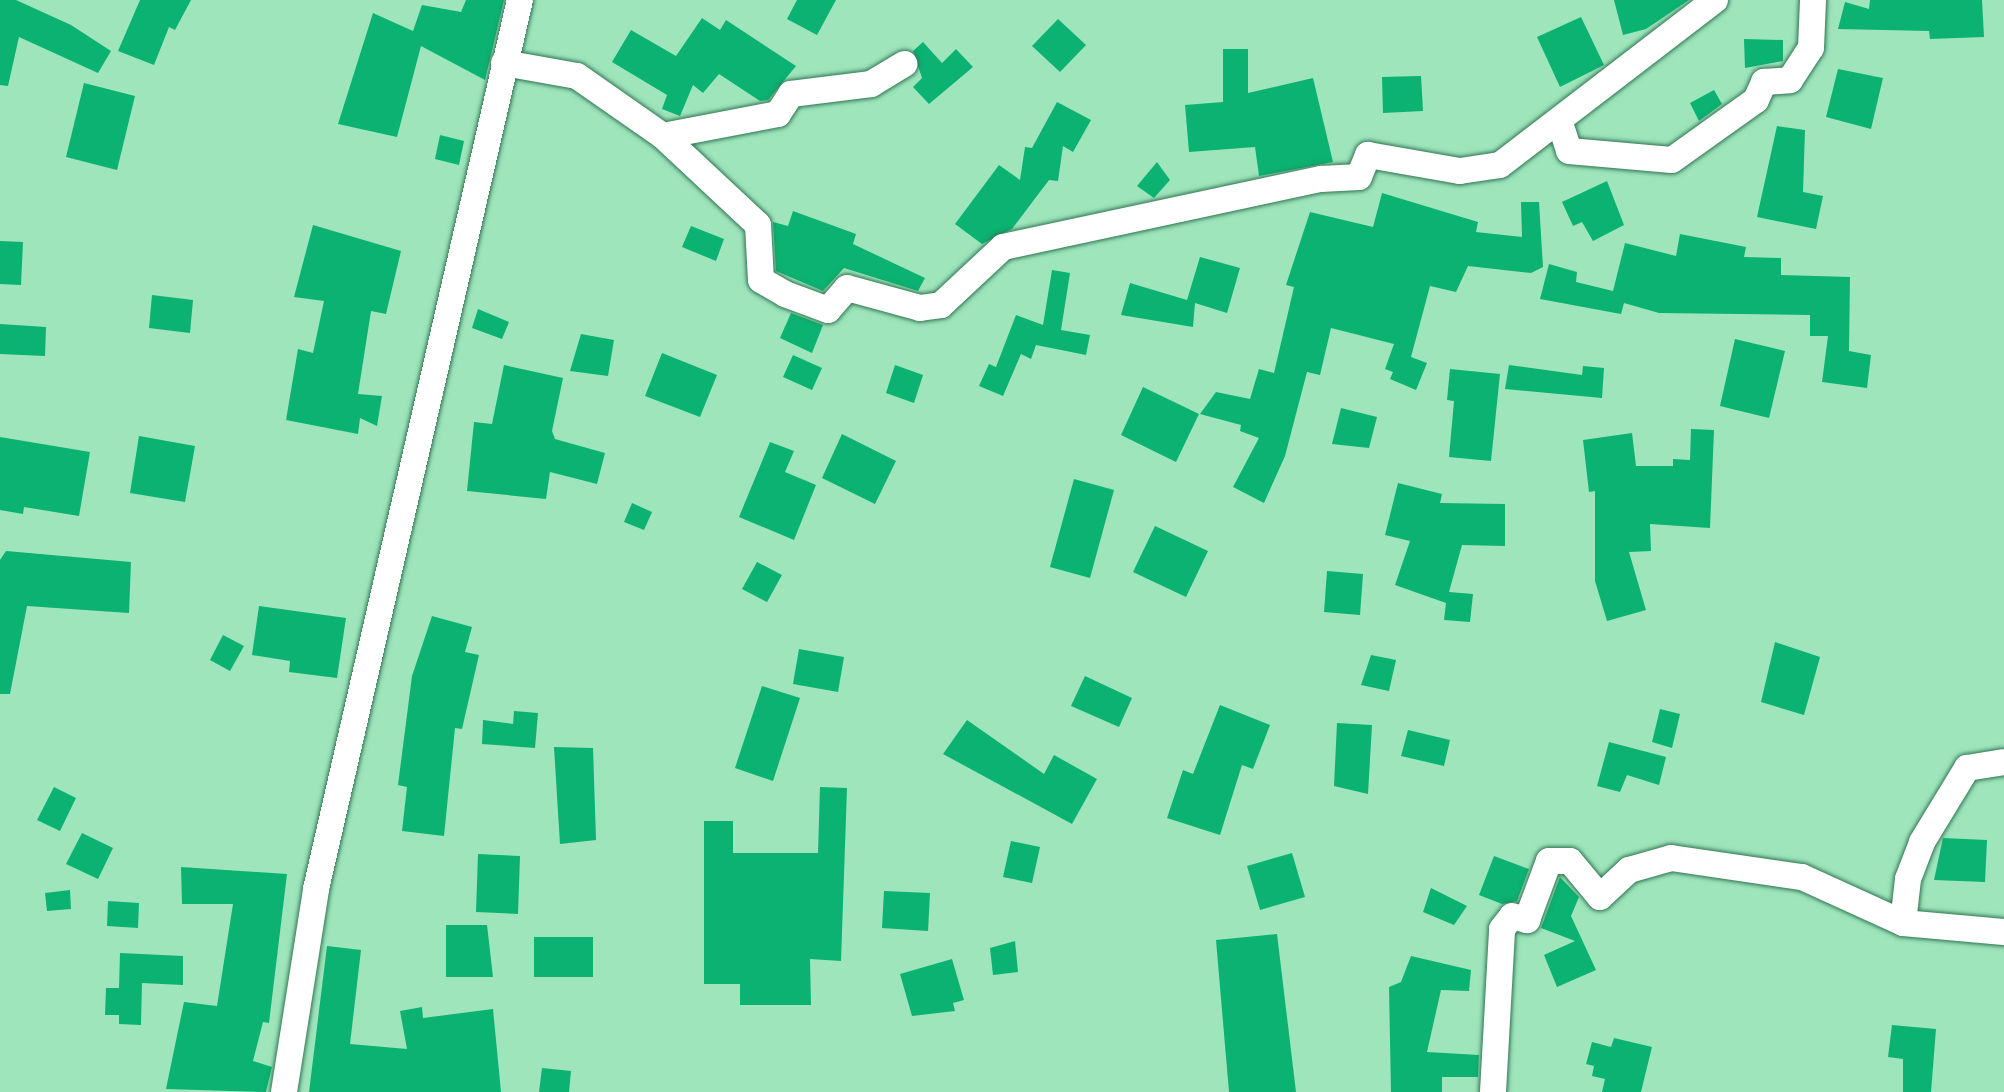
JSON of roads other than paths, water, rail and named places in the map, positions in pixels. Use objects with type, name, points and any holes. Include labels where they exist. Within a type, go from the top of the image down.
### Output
[{"type":"street","points":[[284,1092],[316,889],[406,517],[520,0]]},
{"type":"street","points":[[504,63],[577,76],[663,136],[758,225],[761,280],[828,310],[847,288],[891,305],[941,305],[1003,247],[1321,179],[1359,177],[1368,155],[1480,171],[1500,165],[1560,123],[1715,0]]},
{"type":"street","points":[[1560,123],[1569,151],[1672,160],[1756,100],[1764,82],[1790,80],[1811,48],[1813,0]]},
{"type":"street","points":[[663,136],[778,114],[791,94],[871,84],[904,64]]},
{"type":"street","points":[[1903,923],[1908,879],[1922,842],[1967,768],[2004,762]]},
{"type":"street","points":[[1493,1092],[1502,929],[1512,916],[1527,920],[1549,861],[1570,861],[1600,897],[1647,861],[1671,858],[1770,869],[1802,877],[1903,923],[2004,932]]}]
